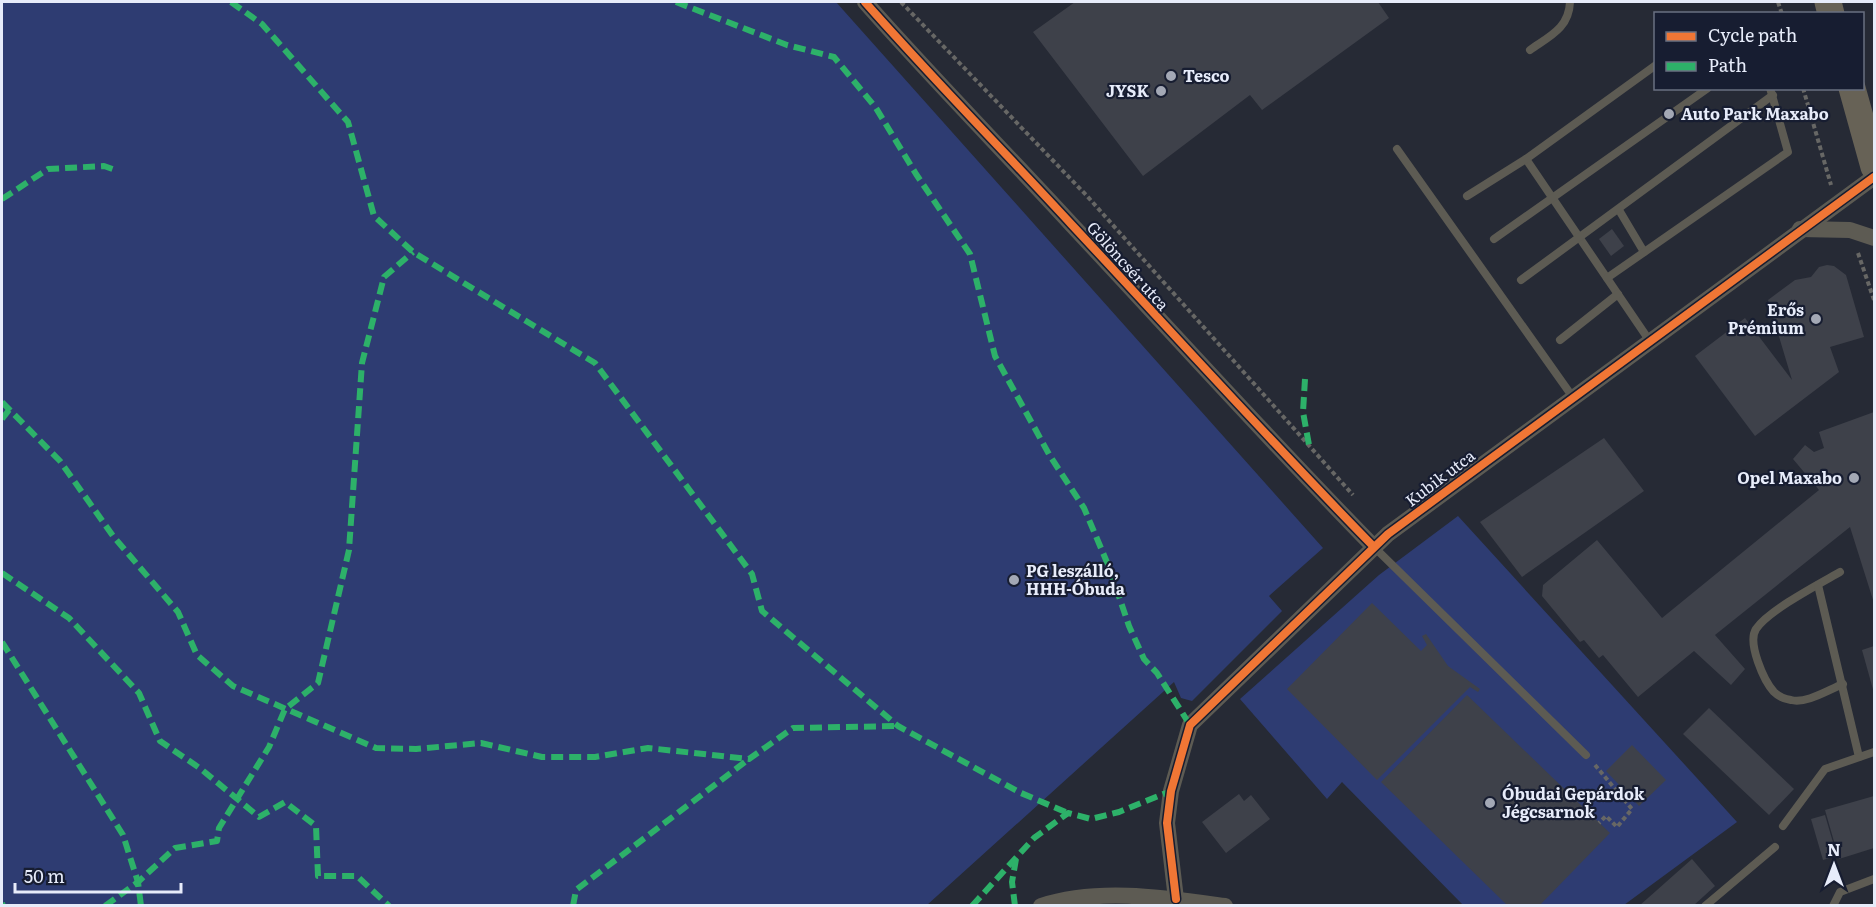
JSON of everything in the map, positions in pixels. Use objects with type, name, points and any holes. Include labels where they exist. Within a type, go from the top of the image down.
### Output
[{"type":"main road","points":[[1853,90],[1875,167]]},
{"type":"street","name":"Gölöncsér utca","points":[[866,2],[913,57],[1072,225],[1272,444],[1373,546]]},
{"type":"street","name":"Kubik utca","points":[[1176,899],[1167,824],[1171,791],[1190,724],[1373,546],[1572,396],[1875,177]]},
{"type":"street","points":[[1800,229],[1850,230],[1875,238]]},
{"type":"street","points":[[1041,906],[1102,896],[1176,899],[1225,906]]},
{"type":"lane","points":[[1530,50],[1563,26],[1568,19],[1570,2]]},
{"type":"lane","points":[[1467,196],[1526,159],[1654,66]]},
{"type":"lane","points":[[1494,239],[1705,90]]},
{"type":"lane","points":[[1521,280],[1619,210],[1771,92],[1788,152],[1607,278]]},
{"type":"lane","points":[[1397,149],[1572,396]]},
{"type":"lane","points":[[1526,159],[1649,340]]},
{"type":"lane","points":[[1619,210],[1644,252]]},
{"type":"lane","points":[[1560,340],[1618,294]]},
{"type":"lane","points":[[1373,546],[1586,754]]},
{"type":"lane","points":[[1840,572],[1769,616],[1756,629],[1752,640],[1754,651],[1774,692],[1783,698],[1793,701],[1805,699],[1843,684]]},
{"type":"lane","points":[[1818,585],[1859,757]]},
{"type":"lane","points":[[1783,826],[1825,769],[1875,752]]},
{"type":"lane","points":[[1705,906],[1776,847]]},
{"type":"lane","points":[[1833,906],[1840,892],[1875,879]]},
{"type":"path","points":[[902,2],[1087,196],[1356,498]]},
{"type":"path","points":[[1586,754],[1632,809],[1617,827],[1606,816],[1599,824]]},
{"type":"shaded area","points":[[2,2],[836,2],[1323,548],[1269,596],[1282,611],[1192,701],[1181,698],[1174,682],[927,905],[2,905]]},
{"type":"shaded area","points":[[1458,516],[1737,822],[1624,905],[1463,905],[1342,782],[1327,799],[1240,699],[1379,575]]},
{"type":"building","name":"Tesco","points":[[1075,2],[1378,2],[1389,18],[1262,110],[1250,95],[1143,176],[1033,32]]},
{"type":"building","points":[[1612,229],[1624,246],[1611,256],[1599,239]]},
{"type":"building","points":[[1834,266],[1846,275],[1864,337],[1830,347],[1839,372],[1755,436],[1695,356],[1745,318],[1792,380],[1768,300],[1795,280],[1811,277],[1819,267]]},
{"type":"building","points":[[1874,412],[1874,603],[1850,527],[1715,635],[1745,669],[1731,685],[1694,651],[1638,697],[1603,655],[1599,658],[1584,640],[1580,642],[1542,596],[1543,585],[1597,540],[1662,618],[1819,490],[1793,459],[1805,445],[1814,452],[1824,448],[1819,432]]},
{"type":"building","points":[[1604,438],[1644,491],[1522,577],[1480,522]]},
{"type":"building","points":[[1372,603],[1421,651],[1427,645],[1422,636],[1426,634],[1448,666],[1480,689],[1478,692],[1470,687],[1377,780],[1287,689]]},
{"type":"building","points":[[1874,646],[1874,693],[1862,650]]},
{"type":"building","name":"Óbudai Gepárdok Jégcsarnok","points":[[1467,695],[1610,833],[1539,906],[1508,906],[1381,782]]},
{"type":"building","points":[[1709,708],[1794,789],[1769,815],[1683,734]]},
{"type":"building","points":[[1632,745],[1666,780],[1639,806],[1606,771]]},
{"type":"building","points":[[1239,794],[1244,801],[1251,795],[1270,819],[1226,853],[1202,822]]},
{"type":"building","points":[[1874,796],[1874,848],[1839,859],[1825,810]]},
{"type":"building","points":[[1825,815],[1837,856],[1823,860],[1811,819]]},
{"type":"building","points":[[1692,859],[1715,886],[1693,906],[1639,906]]},
{"type":"marked path","points":[[231,2],[262,24],[348,122],[374,216],[413,252],[595,363],[752,574],[762,611],[898,726],[1021,793],[1068,813]]},
{"type":"marked path","points":[[676,2],[787,45],[834,57],[876,108],[916,174],[970,254],[995,356],[1050,456],[1084,508],[1144,659],[1157,673],[1190,725]]},
{"type":"marked path","points":[[2,199],[48,169],[104,166],[118,171]]},
{"type":"marked path","points":[[105,906],[138,882],[175,848],[217,841],[219,828],[269,747],[285,709],[318,683],[349,550],[362,363],[384,277],[413,252]]},
{"type":"marked path","points":[[1305,379],[1303,412],[1309,445]]},
{"type":"marked path","points":[[2,402],[60,461],[113,536],[178,612],[197,655],[233,686],[376,748],[416,749],[481,743],[542,757],[595,757],[648,748],[749,759],[793,728],[898,726]]},
{"type":"marked path","points":[[2,419],[9,410]]},
{"type":"marked path","points":[[2,573],[69,618],[139,693],[160,741],[201,769],[259,817],[285,802],[316,826],[318,876],[357,876],[389,906]]},
{"type":"marked path","points":[[2,642],[123,835],[138,882],[141,906]]},
{"type":"marked path","points":[[573,906],[576,890],[749,759]]},
{"type":"marked path","points":[[972,906],[1034,838],[1068,813],[1091,819],[1119,812],[1171,791]]},
{"type":"marked path","points":[[1015,906],[1012,882],[1016,859]]},
{"type":"cycle path","points":[[865,2],[1259,427],[1373,546]]},
{"type":"cycle path","points":[[1176,899],[1167,823],[1171,791],[1190,725],[1388,534],[1874,177]]},
{"type":"place","name":"Tesco","points":[[1171,76]]},
{"type":"place","name":"JYSK","points":[[1161,91]]},
{"type":"place","name":"Auto Park Maxabo","points":[[1669,114]]},
{"type":"place","name":"Erős Prémium","points":[[1816,319]]},
{"type":"place","name":"Opel Maxabo","points":[[1854,478]]},
{"type":"place","name":"PG leszálló, HHH-Óbuda","points":[[1014,580]]},
{"type":"place","name":"Óbudai Gepárdok Jégcsarnok","points":[[1490,803]]}]
